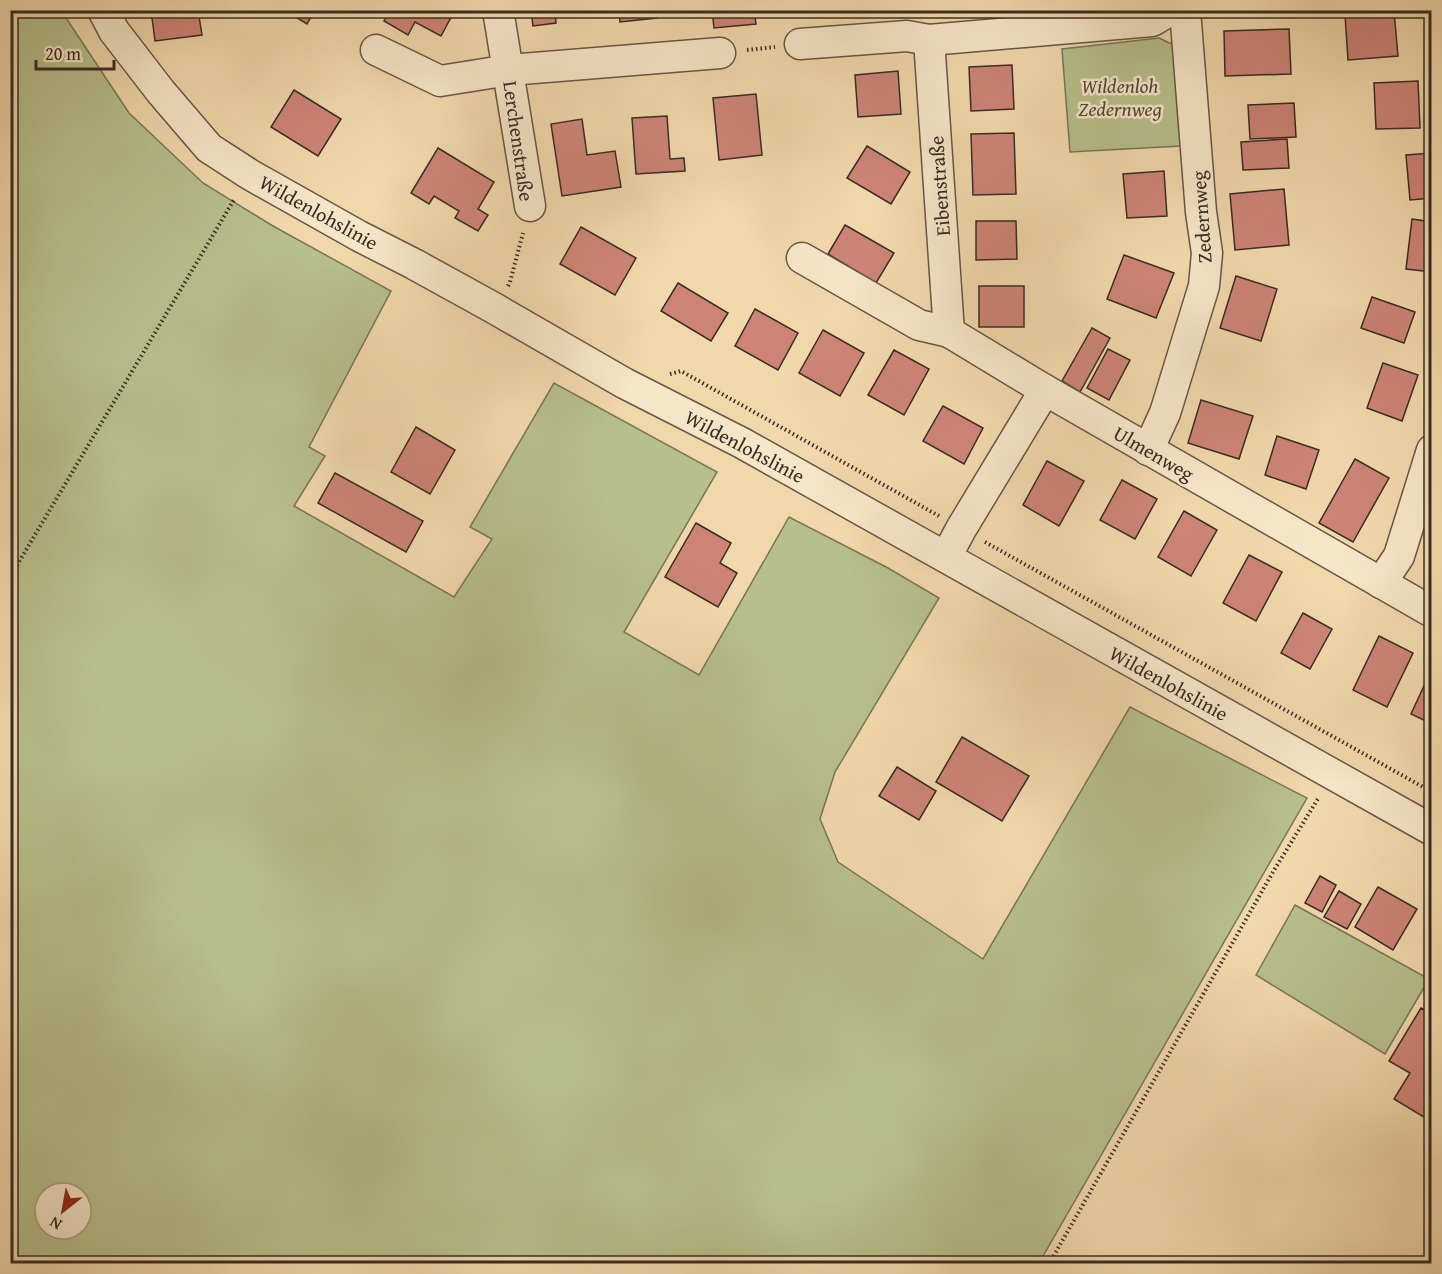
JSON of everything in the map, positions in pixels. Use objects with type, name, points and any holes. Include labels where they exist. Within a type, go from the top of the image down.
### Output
[{"type":"street","name":"Wildenlohslinie","points":[[103,10],[114,31],[160,92],[209,148],[249,174],[492,307],[624,383],[742,443],[1431,830]]},
{"type":"street","name":"Lerchenstraße","points":[[498,10],[530,206]]},
{"type":"street","points":[[800,44],[907,36],[929,40],[1152,21],[1171,10]]},
{"type":"street","name":"Zedernweg","points":[[1148,450],[1165,413],[1204,286],[1207,253],[1200,212],[1185,10]]},
{"type":"street","name":"Eibenstraße","points":[[929,40],[949,333]]},
{"type":"street","points":[[376,50],[440,81],[509,70]]},
{"type":"street","name":"Lerchenstraße","points":[[509,70],[720,53]]},
{"type":"street","points":[[802,258],[919,325],[949,333],[1045,390],[946,557]]},
{"type":"street","name":"Ulmenweg","points":[[1045,390],[1431,612]]},
{"type":"street","points":[[1381,583],[1399,556],[1431,450]]},
{"type":"path","points":[[720,53],[800,44]]},
{"type":"path","points":[[10,577],[249,174]]},
{"type":"path","name":"Lerchenstraße","points":[[510,282],[530,206]]},
{"type":"path","points":[[670,374],[681,371],[1431,792]]},
{"type":"path","points":[[1049,1263],[1267,883],[1332,775]]},
{"type":"green space","points":[[10,11],[63,11],[129,113],[203,183],[273,226],[391,291],[309,447],[325,456],[294,506],[454,597],[492,539],[470,527],[554,383],[717,472],[624,632],[699,675],[789,517],[888,568],[939,598],[835,772],[820,819],[838,862],[983,959],[1130,707],[1307,798],[1039,1263],[11,1263]]},
{"type":"green space","name":"Wildenloh Zedernweg","points":[[1159,38],[1174,45],[1181,146],[1070,152],[1062,49]]},
{"type":"green space","points":[[1295,905],[1429,979],[1385,1054],[1256,975]]},
{"type":"building","points":[[151,10],[198,10],[202,35],[155,41]]},
{"type":"building","points":[[284,10],[315,10],[307,24]]},
{"type":"building","points":[[390,10],[455,10],[441,36],[415,22],[408,35],[384,21]]},
{"type":"building","points":[[531,10],[555,10],[556,23],[533,26]]},
{"type":"building","points":[[619,10],[656,10],[657,18],[620,22]]},
{"type":"building","points":[[712,10],[754,10],[756,24],[714,28]]},
{"type":"building","points":[[1394,11],[1398,56],[1348,60],[1345,15]]},
{"type":"building","points":[[1289,29],[1291,74],[1225,76],[1224,31]]},
{"type":"building","points":[[1012,65],[1014,109],[971,111],[969,67]]},
{"type":"building","points":[[898,71],[901,114],[858,117],[855,75]]},
{"type":"building","points":[[1418,81],[1420,128],[1376,129],[1374,83]]},
{"type":"building","points":[[294,90],[341,119],[318,156],[271,127]]},
{"type":"building","points":[[756,94],[762,155],[719,160],[713,98]]},
{"type":"building","points":[[1294,103],[1296,137],[1250,139],[1248,105]]},
{"type":"building","points":[[667,116],[670,159],[684,158],[685,171],[636,174],[632,118]]},
{"type":"building","points":[[582,119],[587,155],[615,151],[621,187],[562,196],[551,124]]},
{"type":"building","points":[[1014,133],[1016,194],[973,195],[971,134]]},
{"type":"building","points":[[1287,139],[1289,168],[1243,170],[1241,142]]},
{"type":"building","points":[[867,146],[910,172],[891,204],[847,178]]},
{"type":"building","points":[[438,148],[494,182],[478,209],[488,215],[478,231],[455,218],[459,211],[434,196],[429,204],[411,193]]},
{"type":"building","points":[[1432,153],[1432,198],[1410,200],[1406,155]]},
{"type":"building","points":[[1164,171],[1167,216],[1127,218],[1123,174]]},
{"type":"building","points":[[1284,189],[1289,245],[1235,250],[1230,194]]},
{"type":"building","points":[[1412,219],[1432,222],[1432,272],[1406,269]]},
{"type":"building","points":[[976,221],[1016,221],[1017,259],[976,260]]},
{"type":"building","points":[[845,225],[894,253],[876,283],[828,254]]},
{"type":"building","points":[[581,227],[636,258],[615,295],[560,264]]},
{"type":"building","points":[[1124,255],[1174,273],[1156,318],[1107,299]]},
{"type":"building","points":[[1236,276],[1277,289],[1261,341],[1220,328]]},
{"type":"building","points":[[678,283],[728,313],[711,341],[661,311]]},
{"type":"building","points":[[979,286],[1024,286],[1024,327],[979,327]]},
{"type":"building","points":[[1372,297],[1415,312],[1404,343],[1361,328]]},
{"type":"building","points":[[755,309],[798,333],[778,370],[735,346]]},
{"type":"building","points":[[1092,328],[1110,338],[1080,392],[1062,381]]},
{"type":"building","points":[[823,330],[864,353],[840,396],[799,373]]},
{"type":"building","points":[[1108,349],[1130,360],[1109,400],[1087,388]]},
{"type":"building","points":[[894,350],[929,369],[904,415],[868,395]]},
{"type":"building","points":[[1383,363],[1418,375],[1402,421],[1367,408]]},
{"type":"building","points":[[1201,400],[1253,416],[1239,459],[1188,443]]},
{"type":"building","points":[[943,406],[983,428],[964,464],[923,441]]},
{"type":"building","points":[[416,427],[455,450],[430,494],[391,472]]},
{"type":"building","points":[[1277,436],[1319,450],[1306,489],[1265,475]]},
{"type":"building","points":[[1355,459],[1389,478],[1353,542],[1319,523]]},
{"type":"building","points":[[1047,461],[1084,481],[1059,526],[1023,505]]},
{"type":"building","points":[[335,473],[423,521],[406,552],[318,503]]},
{"type":"building","points":[[1122,480],[1157,499],[1135,539],[1100,520]]},
{"type":"building","points":[[1184,511],[1217,530],[1191,576],[1158,557]]},
{"type":"building","points":[[696,523],[731,543],[720,563],[737,573],[718,607],[665,577]]},
{"type":"building","points":[[1249,555],[1282,572],[1256,621],[1223,603]]},
{"type":"building","points":[[1303,613],[1332,629],[1310,669],[1281,653]]},
{"type":"building","points":[[1379,636],[1413,653],[1387,707],[1353,690]]},
{"type":"building","points":[[1432,673],[1432,724],[1411,714]]},
{"type":"building","points":[[962,737],[1029,776],[1002,821],[936,782]]},
{"type":"building","points":[[897,767],[936,791],[919,820],[879,796]]},
{"type":"building","points":[[1320,876],[1336,885],[1322,912],[1305,903]]},
{"type":"building","points":[[1378,887],[1417,909],[1393,950],[1355,927]]},
{"type":"building","points":[[1339,891],[1361,904],[1347,929],[1324,917]]},
{"type":"building","points":[[1421,1008],[1432,1014],[1432,1122],[1394,1099],[1410,1073],[1389,1061]]}]
